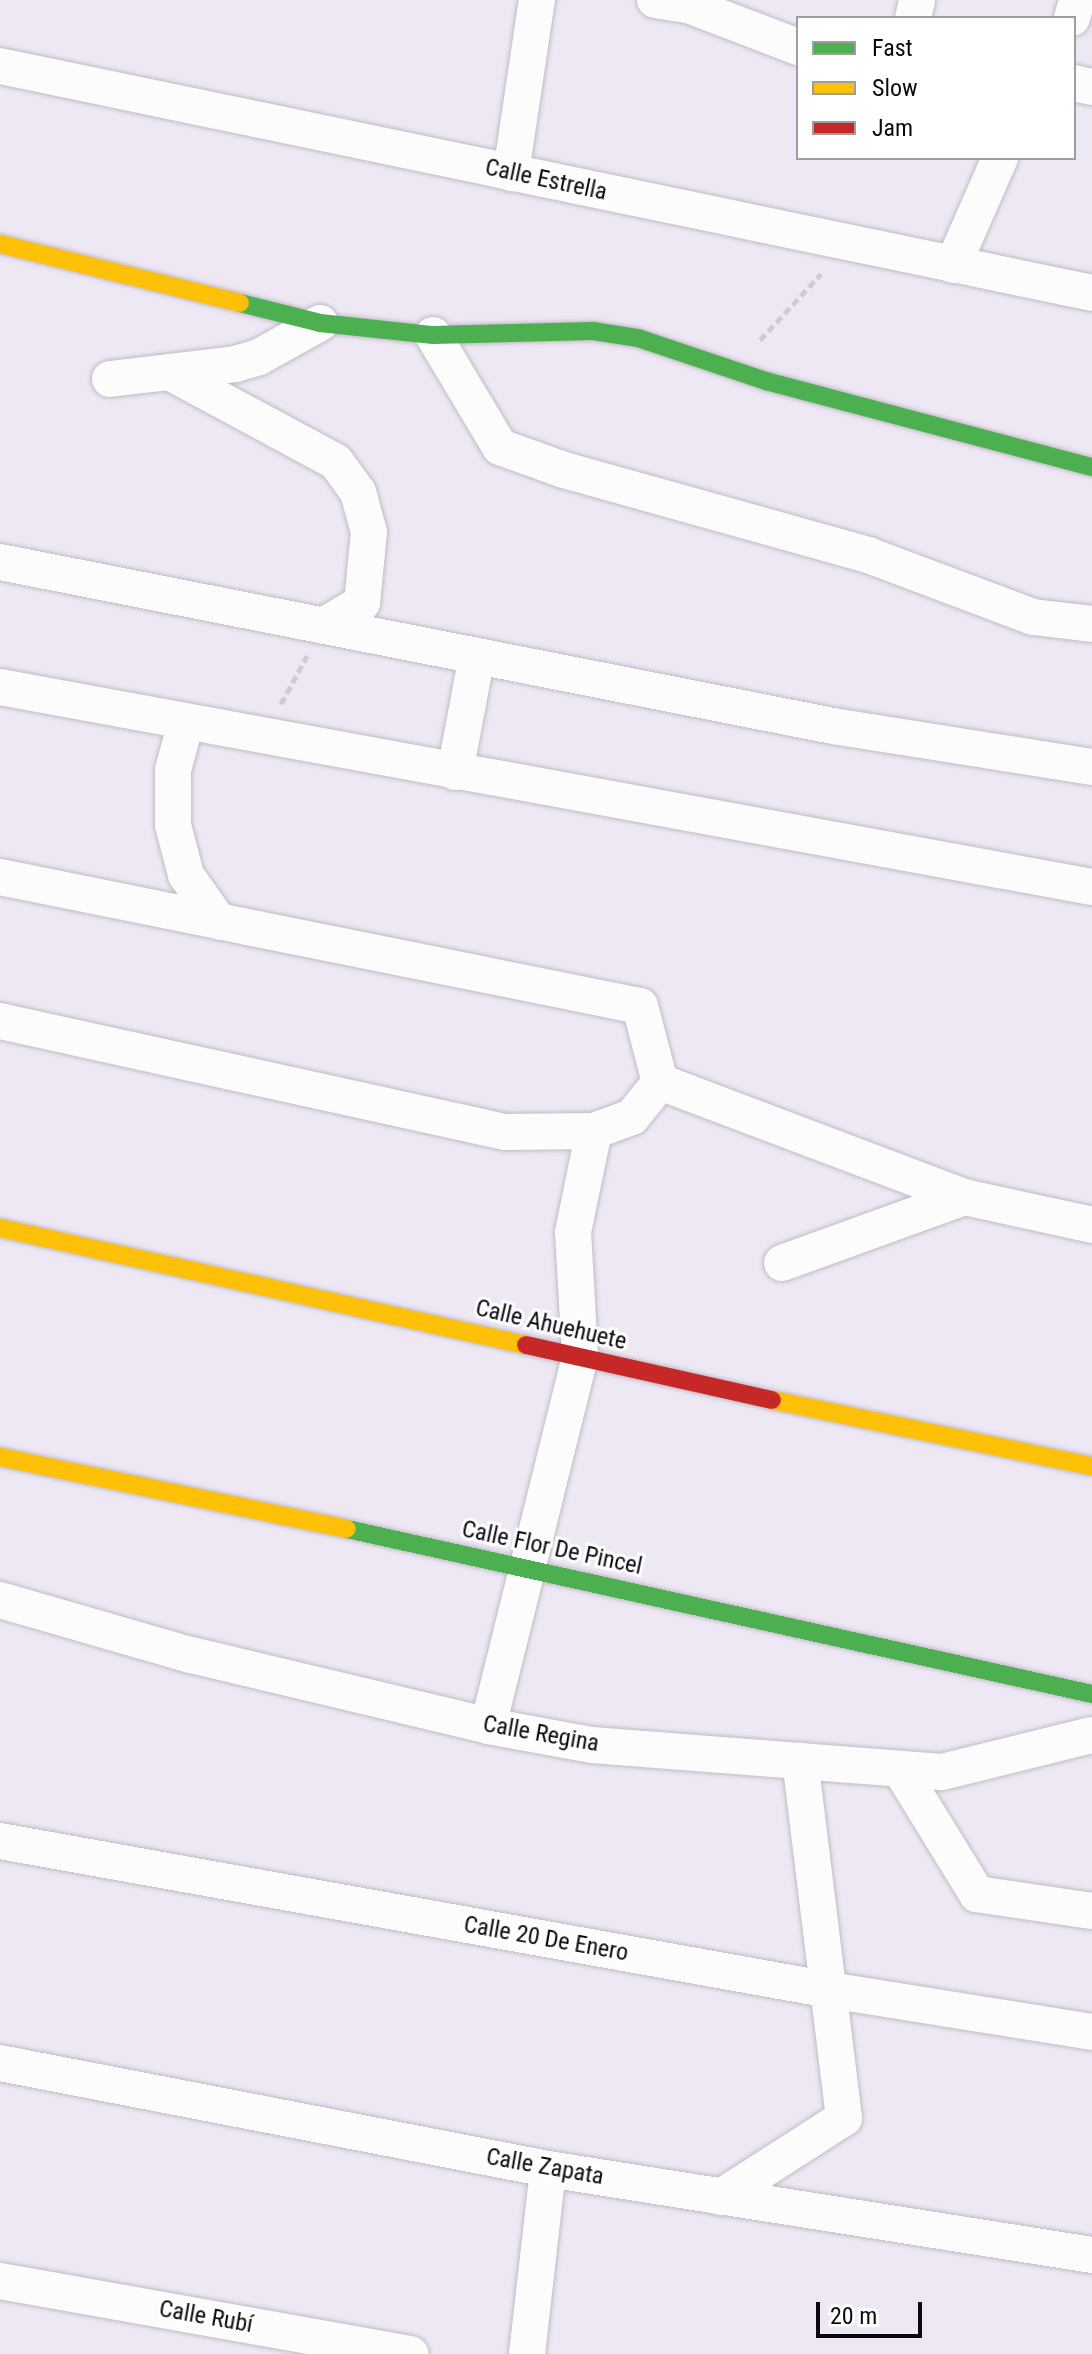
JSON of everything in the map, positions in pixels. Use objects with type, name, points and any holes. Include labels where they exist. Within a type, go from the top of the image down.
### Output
[{"type":"street","points":[[511,173],[537,0]]},
{"type":"street","points":[[677,2],[796,46]]},
{"type":"street","name":"Calle Estrella","points":[[0,66],[1092,293]]},
{"type":"street","points":[[953,265],[999,160]]},
{"type":"street","points":[[0,244],[320,323],[433,335],[593,331],[638,338],[766,381],[1092,467]]},
{"type":"street","points":[[110,379],[235,364],[259,357],[320,323]]},
{"type":"street","points":[[433,335],[500,447],[564,470],[868,555],[1033,617],[1092,624]]},
{"type":"street","points":[[171,373],[336,462],[358,492],[369,532],[362,603],[323,626]]},
{"type":"street","points":[[0,562],[833,726],[1092,767]]},
{"type":"street","points":[[455,772],[477,656]]},
{"type":"street","points":[[0,687],[1092,887]]},
{"type":"street","points":[[186,722],[173,770],[173,825],[186,875],[219,922]]},
{"type":"street","points":[[0,877],[640,1006],[660,1082]]},
{"type":"street","points":[[0,1021],[505,1132],[594,1131],[632,1117],[660,1082]]},
{"type":"street","points":[[660,1082],[964,1197],[1092,1225]]},
{"type":"street","points":[[488,1726],[580,1356],[573,1232],[594,1131]]},
{"type":"street","points":[[782,1263],[964,1197]]},
{"type":"street","name":"Calle Ahuehuete","points":[[0,1228],[730,1391],[1092,1466]]},
{"type":"street","name":"Calle Flor De Pincel","points":[[0,1457],[528,1567],[1092,1694]]},
{"type":"street","name":"Calle Regina","points":[[0,1600],[191,1655],[488,1726],[592,1745],[942,1772],[1092,1735]]},
{"type":"street","points":[[721,2197],[844,2118],[800,1761]]},
{"type":"street","points":[[900,1769],[977,1894],[1092,1911]]},
{"type":"street","name":"Calle 20 De Enero","points":[[0,1841],[830,1990],[1092,2032]]},
{"type":"street","name":"Calle Zapata","points":[[0,2063],[548,2169],[1092,2255]]},
{"type":"street","points":[[527,2354],[548,2169]]},
{"type":"street","name":"Calle Rubí","points":[[0,2281],[411,2354]]},
{"type":"path","points":[[733,368],[848,243]]},
{"type":"path","points":[[263,736],[323,626]]},
{"type":"traffic: fast","points":[[240,303],[320,323],[433,335],[593,331],[638,338],[766,381],[1092,467]]},
{"type":"traffic: fast","points":[[347,1529],[1092,1694]]},
{"type":"traffic: slow","points":[[0,244],[240,303]]},
{"type":"traffic: slow","points":[[0,1228],[526,1345]]},
{"type":"traffic: slow","points":[[772,1400],[1092,1466]]},
{"type":"traffic: slow","points":[[0,1457],[347,1529]]},
{"type":"traffic: jam","points":[[526,1345],[772,1400]]}]
